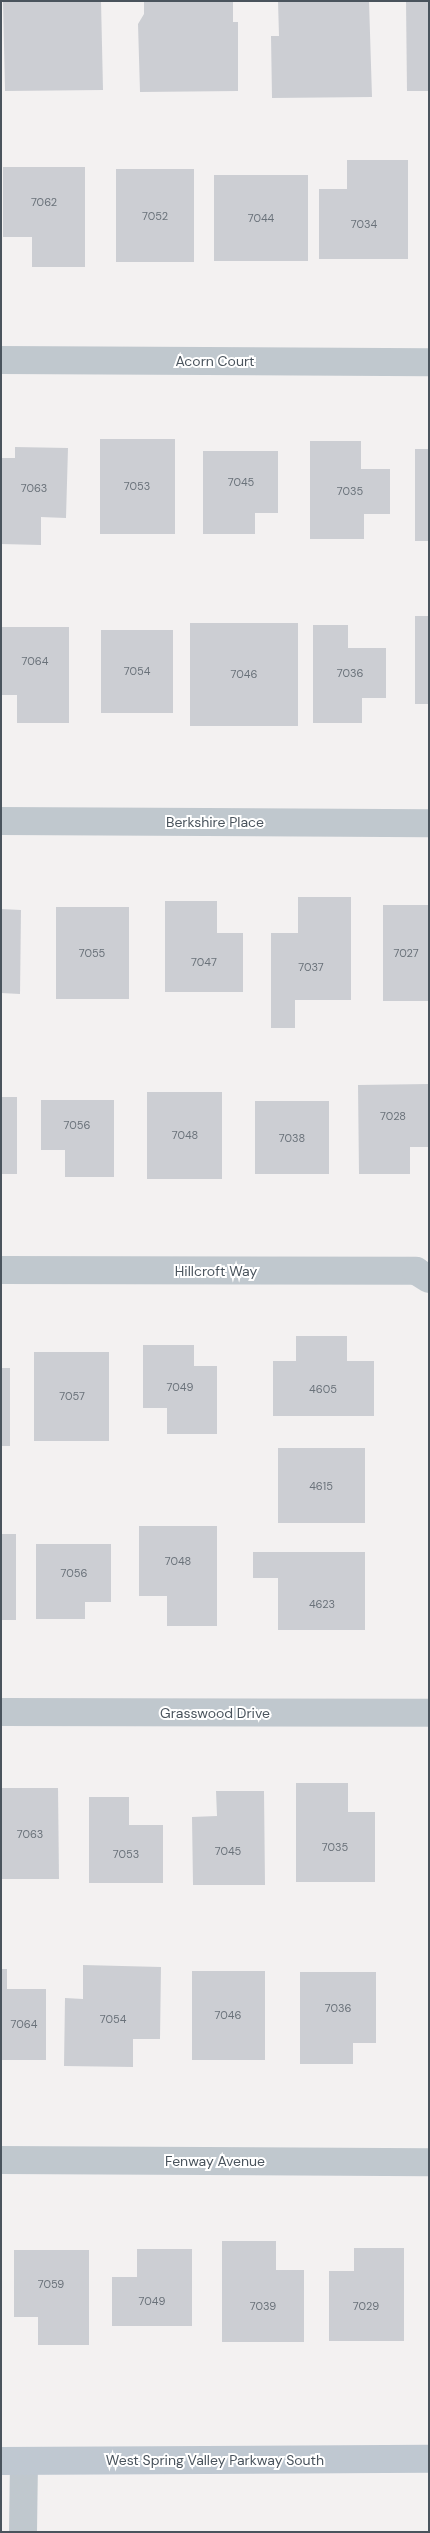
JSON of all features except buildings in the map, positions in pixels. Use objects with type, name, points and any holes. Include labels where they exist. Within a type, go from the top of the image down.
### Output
[{"type":"street","name":"Acorn Court","points":[[1,360],[429,362]]},
{"type":"street","name":"Berkshire Place","points":[[1,820],[429,823]]},
{"type":"street","name":"Hillcroft Way","points":[[1,1270],[416,1271],[429,1279]]},
{"type":"street","name":"Grasswood Drive","points":[[1,1712],[429,1713]]},
{"type":"street","name":"Fenway Avenue","points":[[1,2160],[429,2162]]},
{"type":"street","name":"West Spring Valley Parkway South","points":[[13,2461],[429,2459]]},
{"type":"street","points":[[13,2461],[24,2532]]}]
